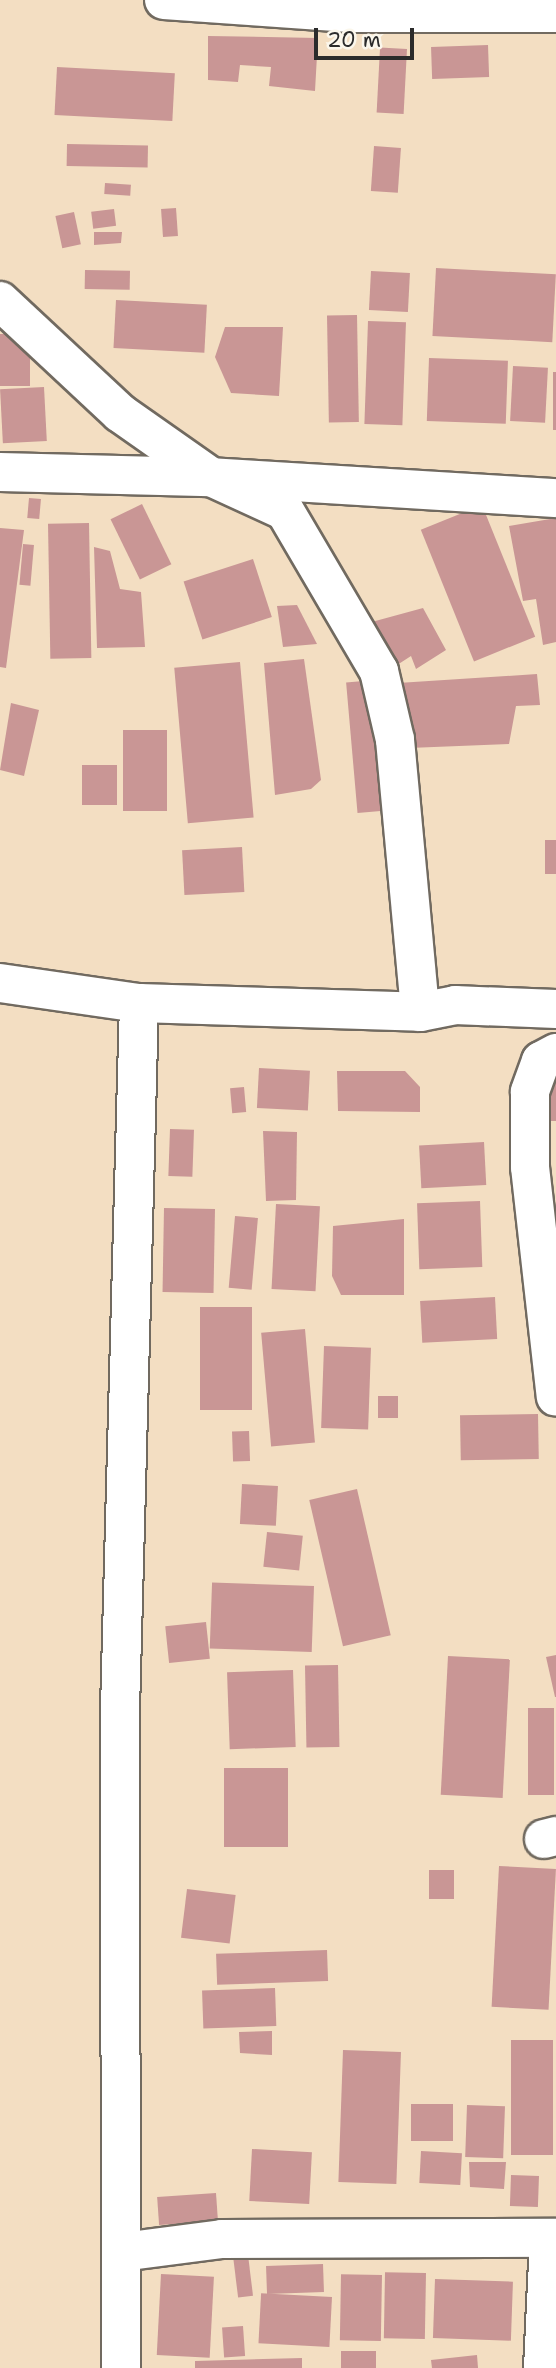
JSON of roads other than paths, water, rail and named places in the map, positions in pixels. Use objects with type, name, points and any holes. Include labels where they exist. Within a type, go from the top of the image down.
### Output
[{"type":"street","points":[[180,1],[350,13],[556,13]]},
{"type":"street","points":[[0,301],[120,413],[211,477],[285,511],[379,671],[395,740],[420,1012]]},
{"type":"street","points":[[0,472],[211,477],[556,498]]},
{"type":"street","points":[[0,983],[139,1003],[420,1012],[455,1005],[556,1009]]},
{"type":"street","points":[[121,2368],[120,1710],[139,1003]]},
{"type":"street","points":[[556,1053],[534,1074],[530,1105],[530,1167],[556,1397]]},
{"type":"street","points":[[122,2252],[222,2239],[552,2239],[543,2368]]}]
